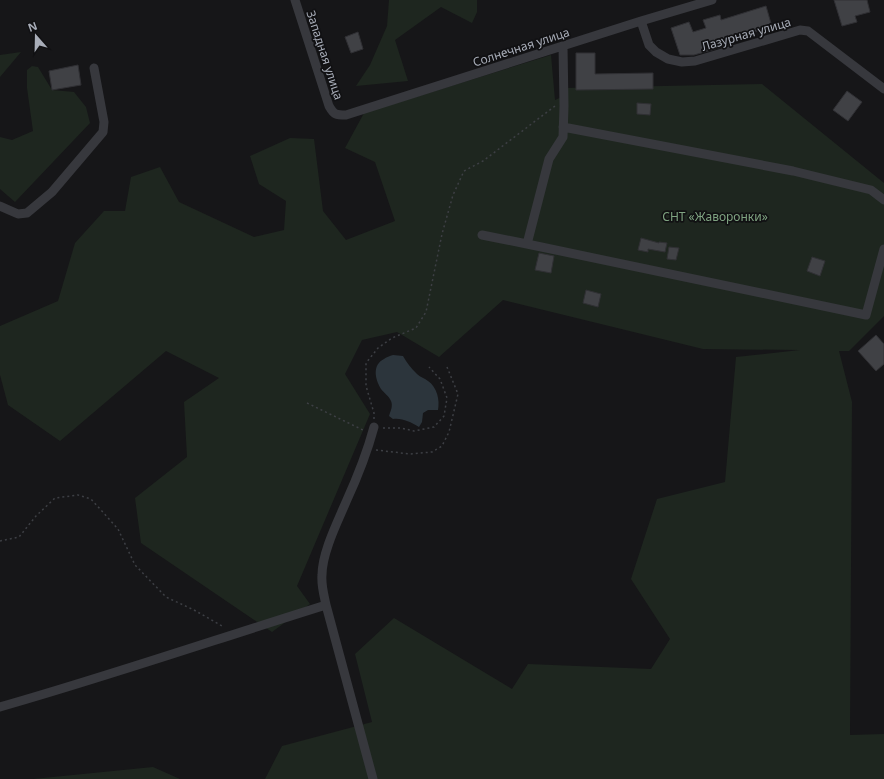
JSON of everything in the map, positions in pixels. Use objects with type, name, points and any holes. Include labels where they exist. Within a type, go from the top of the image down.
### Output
[{"type":"street","name":"Западная улица","points":[[294,0],[328,106],[337,115]]},
{"type":"street","name":"Солнечная улица","points":[[337,115],[346,115],[357,112],[641,21],[712,0]]},
{"type":"street","name":"Лазурная улица","points":[[641,21],[649,45],[656,52],[668,59],[682,62],[695,62],[800,30],[808,31],[884,89]]},
{"type":"street","points":[[527,244],[549,159],[563,137],[563,46]]},
{"type":"street","points":[[0,206],[18,214],[27,213],[52,192],[103,132],[104,122],[94,68]]},
{"type":"street","points":[[563,127],[793,171],[871,190],[884,200]]},
{"type":"street","points":[[482,235],[866,315],[884,249]]},
{"type":"street","points":[[373,431],[368,450],[329,542],[322,574],[322,584],[326,605],[373,779]]},
{"type":"street","points":[[0,708],[65,689],[326,605]]},
{"type":"path","points":[[373,431],[374,413],[366,386],[366,363],[378,348],[392,338],[416,328],[426,312],[442,234],[453,195],[464,171],[483,161],[564,100]]},
{"type":"path","points":[[308,403],[373,431],[401,428],[414,431],[434,427],[444,416],[447,398],[440,378],[429,367]]},
{"type":"path","points":[[368,450],[410,454],[432,452],[442,446],[449,432],[458,394],[448,367]]},
{"type":"path","points":[[0,541],[19,537],[36,516],[55,498],[78,495],[91,499],[118,529],[135,565],[166,597],[194,610],[222,626],[229,636]]},
{"type":"green space","points":[[389,0],[477,0],[477,12],[472,23],[441,7],[395,40],[408,81],[356,86],[370,65],[387,26]]},
{"type":"green space","points":[[21,52],[0,77],[0,55]]},
{"type":"green space","name":"СНТ «Жаворонки»","points":[[551,55],[555,100],[562,97],[564,88],[762,84],[884,183],[884,316],[849,351],[839,351],[852,402],[850,735],[884,734],[884,779],[265,779],[282,746],[372,722],[355,654],[394,618],[512,689],[528,664],[651,669],[670,639],[631,579],[657,499],[725,482],[736,357],[800,350],[703,349],[503,300],[439,357],[397,332],[362,340],[345,374],[370,414],[297,586],[310,604],[272,632],[141,543],[135,498],[187,457],[184,402],[219,378],[166,351],[60,441],[8,405],[0,375],[0,326],[58,301],[75,243],[104,211],[125,211],[131,177],[160,167],[179,202],[254,237],[284,230],[286,201],[259,184],[250,156],[290,138],[314,139],[323,211],[346,240],[395,221],[375,162],[345,148],[364,113]]},
{"type":"green space","points":[[32,66],[38,67],[52,90],[74,92],[86,107],[90,123],[15,202],[0,189],[0,137],[12,140],[33,131],[27,88],[27,70]]},
{"type":"green space","points":[[153,767],[180,779],[33,779]]},
{"type":"shaded area","points":[[393,355],[403,356],[417,374],[427,380],[436,390],[439,402],[438,410],[428,410],[423,413],[422,422],[419,427],[400,419],[393,419],[389,416],[392,403],[379,385],[376,377],[376,368],[380,362]]},
{"type":"building","points":[[834,0],[867,0],[870,12],[855,16],[857,22],[842,26]]},
{"type":"building","points":[[766,6],[772,27],[728,40],[729,45],[694,55],[680,55],[671,28],[689,22],[693,32],[706,28],[703,20],[720,15],[721,20]]},
{"type":"building","points":[[358,32],[363,49],[351,53],[345,37]]},
{"type":"building","points":[[576,53],[595,53],[595,74],[653,73],[653,89],[576,90]]},
{"type":"building","points":[[78,65],[81,85],[52,90],[49,71]]},
{"type":"building","points":[[847,91],[862,102],[848,121],[833,110]]},
{"type":"building","points":[[637,103],[651,104],[650,115],[637,114]]},
{"type":"building","points":[[641,238],[659,243],[667,243],[665,252],[648,249],[648,252],[638,250]]},
{"type":"building","points":[[669,247],[679,248],[676,260],[667,259]]},
{"type":"building","points":[[539,253],[554,256],[551,273],[535,270]]},
{"type":"building","points":[[812,257],[825,261],[820,276],[807,271]]},
{"type":"building","points":[[586,290],[601,294],[598,307],[583,303]]},
{"type":"building","points":[[876,335],[884,344],[884,364],[876,371],[858,351]]}]
